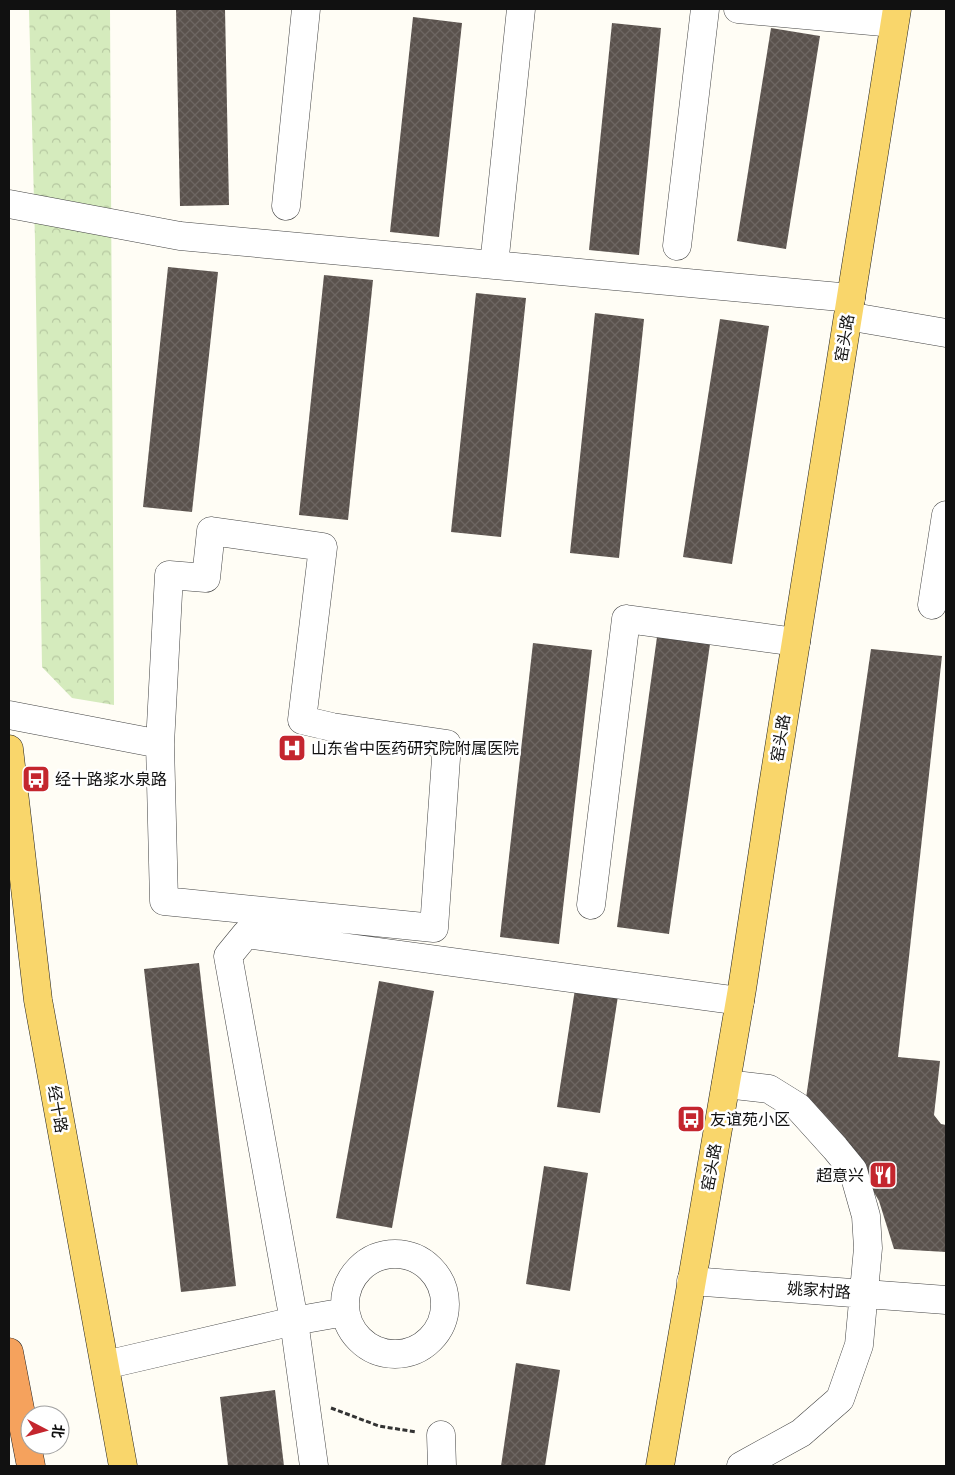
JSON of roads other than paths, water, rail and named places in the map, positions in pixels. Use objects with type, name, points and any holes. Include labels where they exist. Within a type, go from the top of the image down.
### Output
[{"type":"highway","points":[[9,1352],[31,1466]]},
{"type":"main road","name":"窑头路","points":[[660,1466],[740,1002],[796,642],[852,308],[896,16]]},
{"type":"main road","name":"经十路","points":[[9,749],[38,1000],[123,1466]]},
{"type":"street","points":[[286,206],[306,9]]},
{"type":"street","points":[[494,265],[521,9]]},
{"type":"street","points":[[677,246],[705,9]]},
{"type":"street","points":[[738,9],[896,16]]},
{"type":"street","points":[[9,204],[180,236],[494,265],[852,308],[946,334]]},
{"type":"street","points":[[932,604],[946,515]]},
{"type":"street","points":[[211,531],[323,547],[302,720],[332,727],[447,744],[434,928],[164,901],[160,744],[169,575],[206,578],[211,531]]},
{"type":"street","points":[[591,905],[626,618],[796,642]]},
{"type":"street","points":[[9,715],[160,744]]},
{"type":"street","points":[[314,1466],[294,1321],[228,956],[246,934],[740,1002]]},
{"type":"street","points":[[726,1084],[769,1089],[798,1107],[853,1170],[866,1216],[868,1248],[860,1345],[840,1399],[802,1434],[741,1466]]},
{"type":"street","name":"姚家村路","points":[[691,1280],[946,1300]]},
{"type":"street","points":[[105,1366],[294,1321],[345,1312]]},
{"type":"street","points":[[441,1435],[442,1466]]},
{"type":"place","name":"山东省中医药研究院附属医院","points":[[292,748]]},
{"type":"place","name":"经十路浆水泉路","points":[[36,779]]},
{"type":"place","name":"友谊苑小区","points":[[691,1119]]},
{"type":"place","name":"超意兴","points":[[883,1175]]}]
